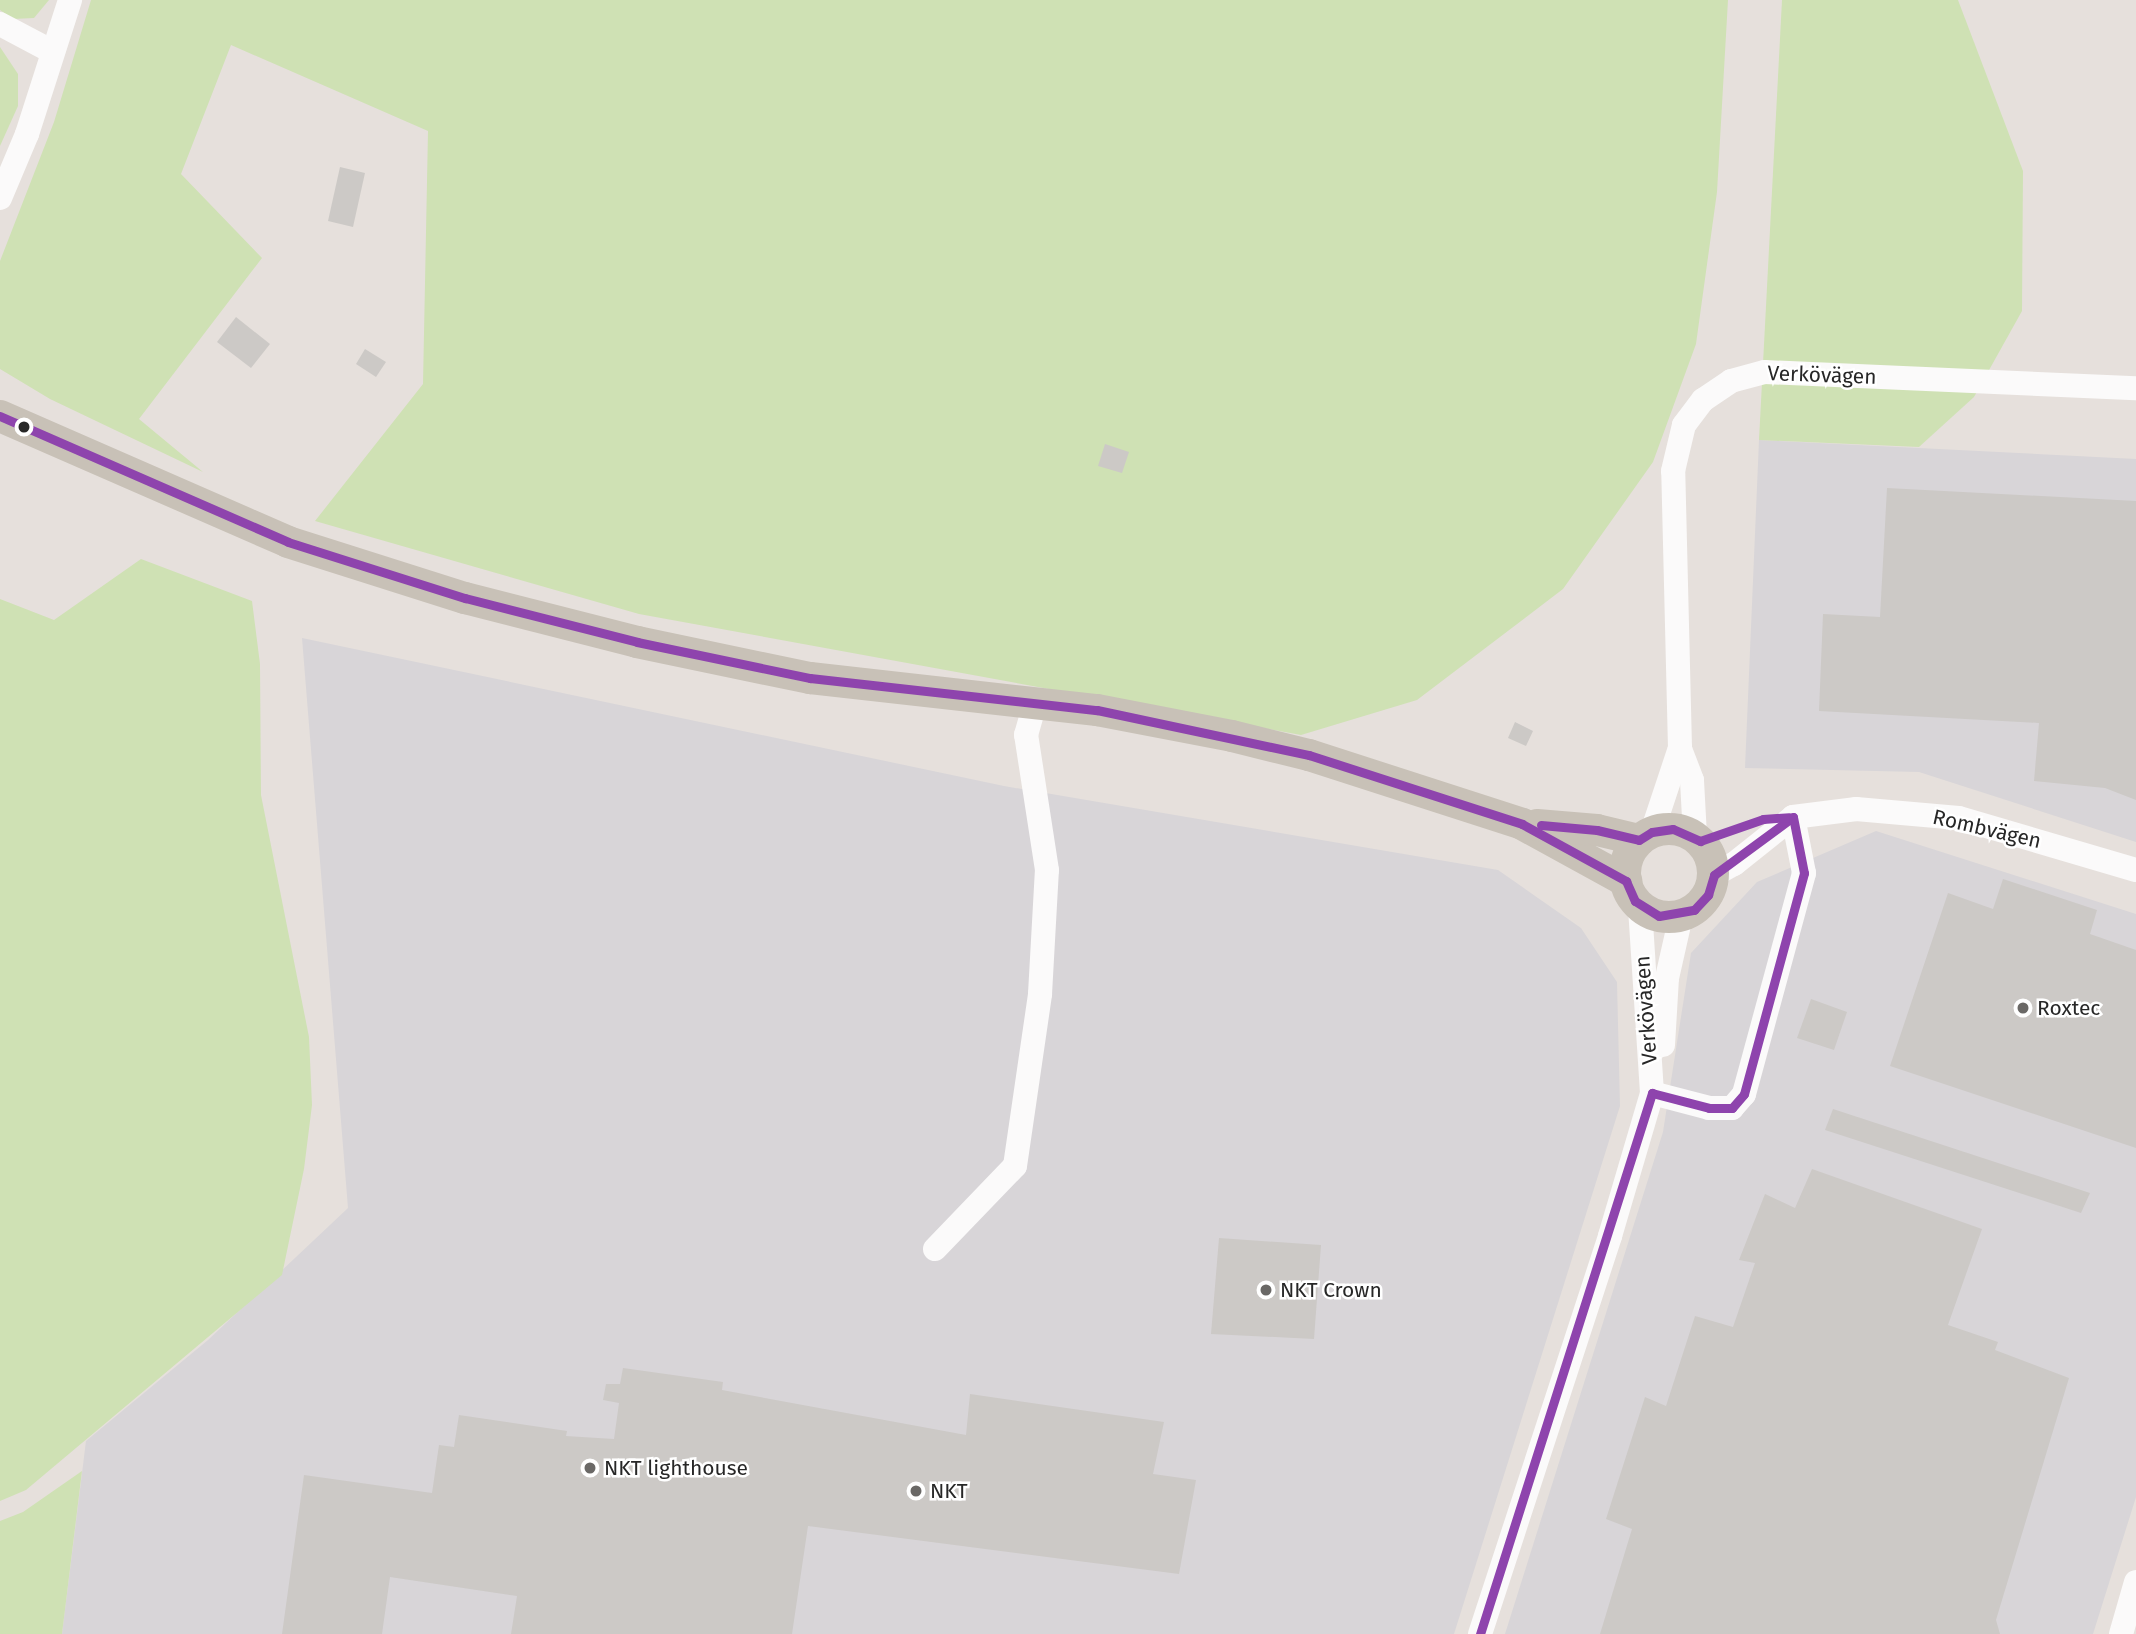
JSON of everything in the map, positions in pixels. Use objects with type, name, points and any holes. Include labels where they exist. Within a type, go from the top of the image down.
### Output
[{"type":"main road","points":[[0,416],[288,542],[465,598],[637,642],[810,678],[1097,710],[1232,736],[1309,755],[1522,824],[1645,836],[1673,829],[1695,836]]},
{"type":"main road","points":[[1522,824],[1633,894],[1659,916],[1681,916],[1704,901],[1714,875]]},
{"type":"main road","name":"Verkövägen","points":[[1633,894],[1627,859],[1645,836]]},
{"type":"main road","name":"Verkövägen","points":[[1695,836],[1709,853],[1714,875]]},
{"type":"street","points":[[0,198],[27,134],[51,51],[70,0]]},
{"type":"street","points":[[0,24],[51,51]]},
{"type":"street","name":"Verkövägen","points":[[1695,836],[1692,780],[1681,748],[1674,455],[1684,425],[1715,390],[1765,372],[2136,388]]},
{"type":"street","points":[[935,1249],[1015,1166],[1040,994],[1047,870],[1027,735],[1035,703]]},
{"type":"street","name":"Verkövägen","points":[[1645,836],[1681,748]]},
{"type":"street","name":"Rombvägen","points":[[1793,817],[1856,808],[1959,818],[2136,870]]},
{"type":"street","points":[[1681,916],[1667,978],[1665,1038],[1652,1093],[1710,1108],[1732,1108],[1744,1094],[1804,873],[1793,817],[1734,864],[1714,875]]},
{"type":"street","name":"Verkövägen","points":[[1480,1634],[1610,1237],[1652,1093],[1633,894]]},
{"type":"street","points":[[2121,1634],[2136,1582]]},
{"type":"shaded area","points":[[1759,440],[2136,459],[2136,842],[1919,772],[1745,768]]},
{"type":"shaded area","points":[[302,638],[1004,786],[1498,870],[1581,928],[1617,982],[1620,1106],[1454,1634],[62,1634],[86,1441],[208,1340],[348,1208]]},
{"type":"shaded area","points":[[1876,831],[2136,914],[2136,1497],[2093,1634],[1505,1634],[1663,1132],[1691,953],[1757,882]]},
{"type":"green space","points":[[0,0],[49,0],[34,18],[13,19],[0,10]]},
{"type":"green space","points":[[91,0],[1728,0],[1717,192],[1696,344],[1653,462],[1563,589],[1417,700],[1301,735],[639,614],[315,521],[423,384],[428,131],[231,45],[181,174],[262,258],[139,419],[203,472],[50,399],[0,369],[0,261],[54,122]]},
{"type":"green space","points":[[1782,0],[1958,0],[2023,171],[2022,311],[1974,397],[1919,447],[1759,440]]},
{"type":"green space","points":[[0,47],[18,74],[18,106],[0,146]]},
{"type":"green space","points":[[141,559],[252,601],[260,664],[261,795],[309,1037],[312,1105],[304,1169],[282,1275],[26,1490],[0,1501],[0,599],[54,620]]},
{"type":"green space","points":[[82,1471],[62,1634],[0,1634],[0,1521],[23,1512]]},
{"type":"building","points":[[340,167],[365,173],[353,227],[328,221]]},
{"type":"building","points":[[236,317],[270,344],[251,368],[217,342]]},
{"type":"building","points":[[365,349],[386,362],[376,377],[356,364]]},
{"type":"building","points":[[1105,444],[1129,452],[1122,473],[1098,466]]},
{"type":"building","points":[[1887,488],[2136,501],[2136,800],[2105,788],[2034,781],[2039,723],[1819,711],[1823,614],[1880,617]]},
{"type":"building","points":[[1515,722],[1533,731],[1526,746],[1508,738]]},
{"type":"building","name":"Roxtec","points":[[2003,879],[2097,910],[2090,934],[2136,950],[2136,1148],[1890,1066],[1948,893],[1993,909]]},
{"type":"building","points":[[1811,999],[1847,1012],[1834,1050],[1797,1038]]},
{"type":"building","points":[[1833,1109],[2090,1193],[2081,1213],[1825,1130]]},
{"type":"building","points":[[1812,1169],[1982,1229],[1948,1325],[1998,1342],[1995,1350],[2069,1378],[1996,1620],[2000,1634],[1600,1634],[1632,1529],[1606,1519],[1645,1397],[1666,1406],[1695,1316],[1733,1327],[1755,1263],[1739,1260],[1765,1194],[1795,1208]]},
{"type":"building","name":"NKT Crown","points":[[1219,1238],[1321,1245],[1314,1339],[1211,1334]]},
{"type":"building","name":"NKT","points":[[623,1368],[723,1382],[722,1390],[966,1435],[970,1394],[1164,1422],[1153,1474],[1196,1480],[1179,1574],[808,1526],[792,1634],[511,1634],[517,1596],[390,1577],[382,1634],[282,1634],[304,1475],[432,1493],[439,1445],[454,1447],[459,1415],[567,1431],[566,1436],[614,1439],[619,1403],[603,1400],[606,1384],[620,1384]]},
{"type":"transit line","points":[[0,416],[288,542],[465,598],[637,642],[810,678],[1097,710],[1309,755],[1522,824],[1626,881],[1635,901],[1659,916],[1694,910],[1708,895],[1714,875],[1793,817]]},
{"type":"transit line","points":[[1541,825],[1597,830],[1639,840],[1652,832],[1673,829],[1700,841],[1763,819],[1789,817]]},
{"type":"transit line","points":[[1652,1093],[1709,1108],[1732,1108],[1744,1094],[1804,873],[1793,817]]},
{"type":"transit line","points":[[1480,1634],[1652,1093]]},
{"type":"place","name":"Roxtec","points":[[2023,1008]]},
{"type":"place","name":"NKT Crown","points":[[1266,1290]]},
{"type":"place","name":"NKT lighthouse","points":[[590,1468]]},
{"type":"place","name":"NKT","points":[[916,1491]]}]
